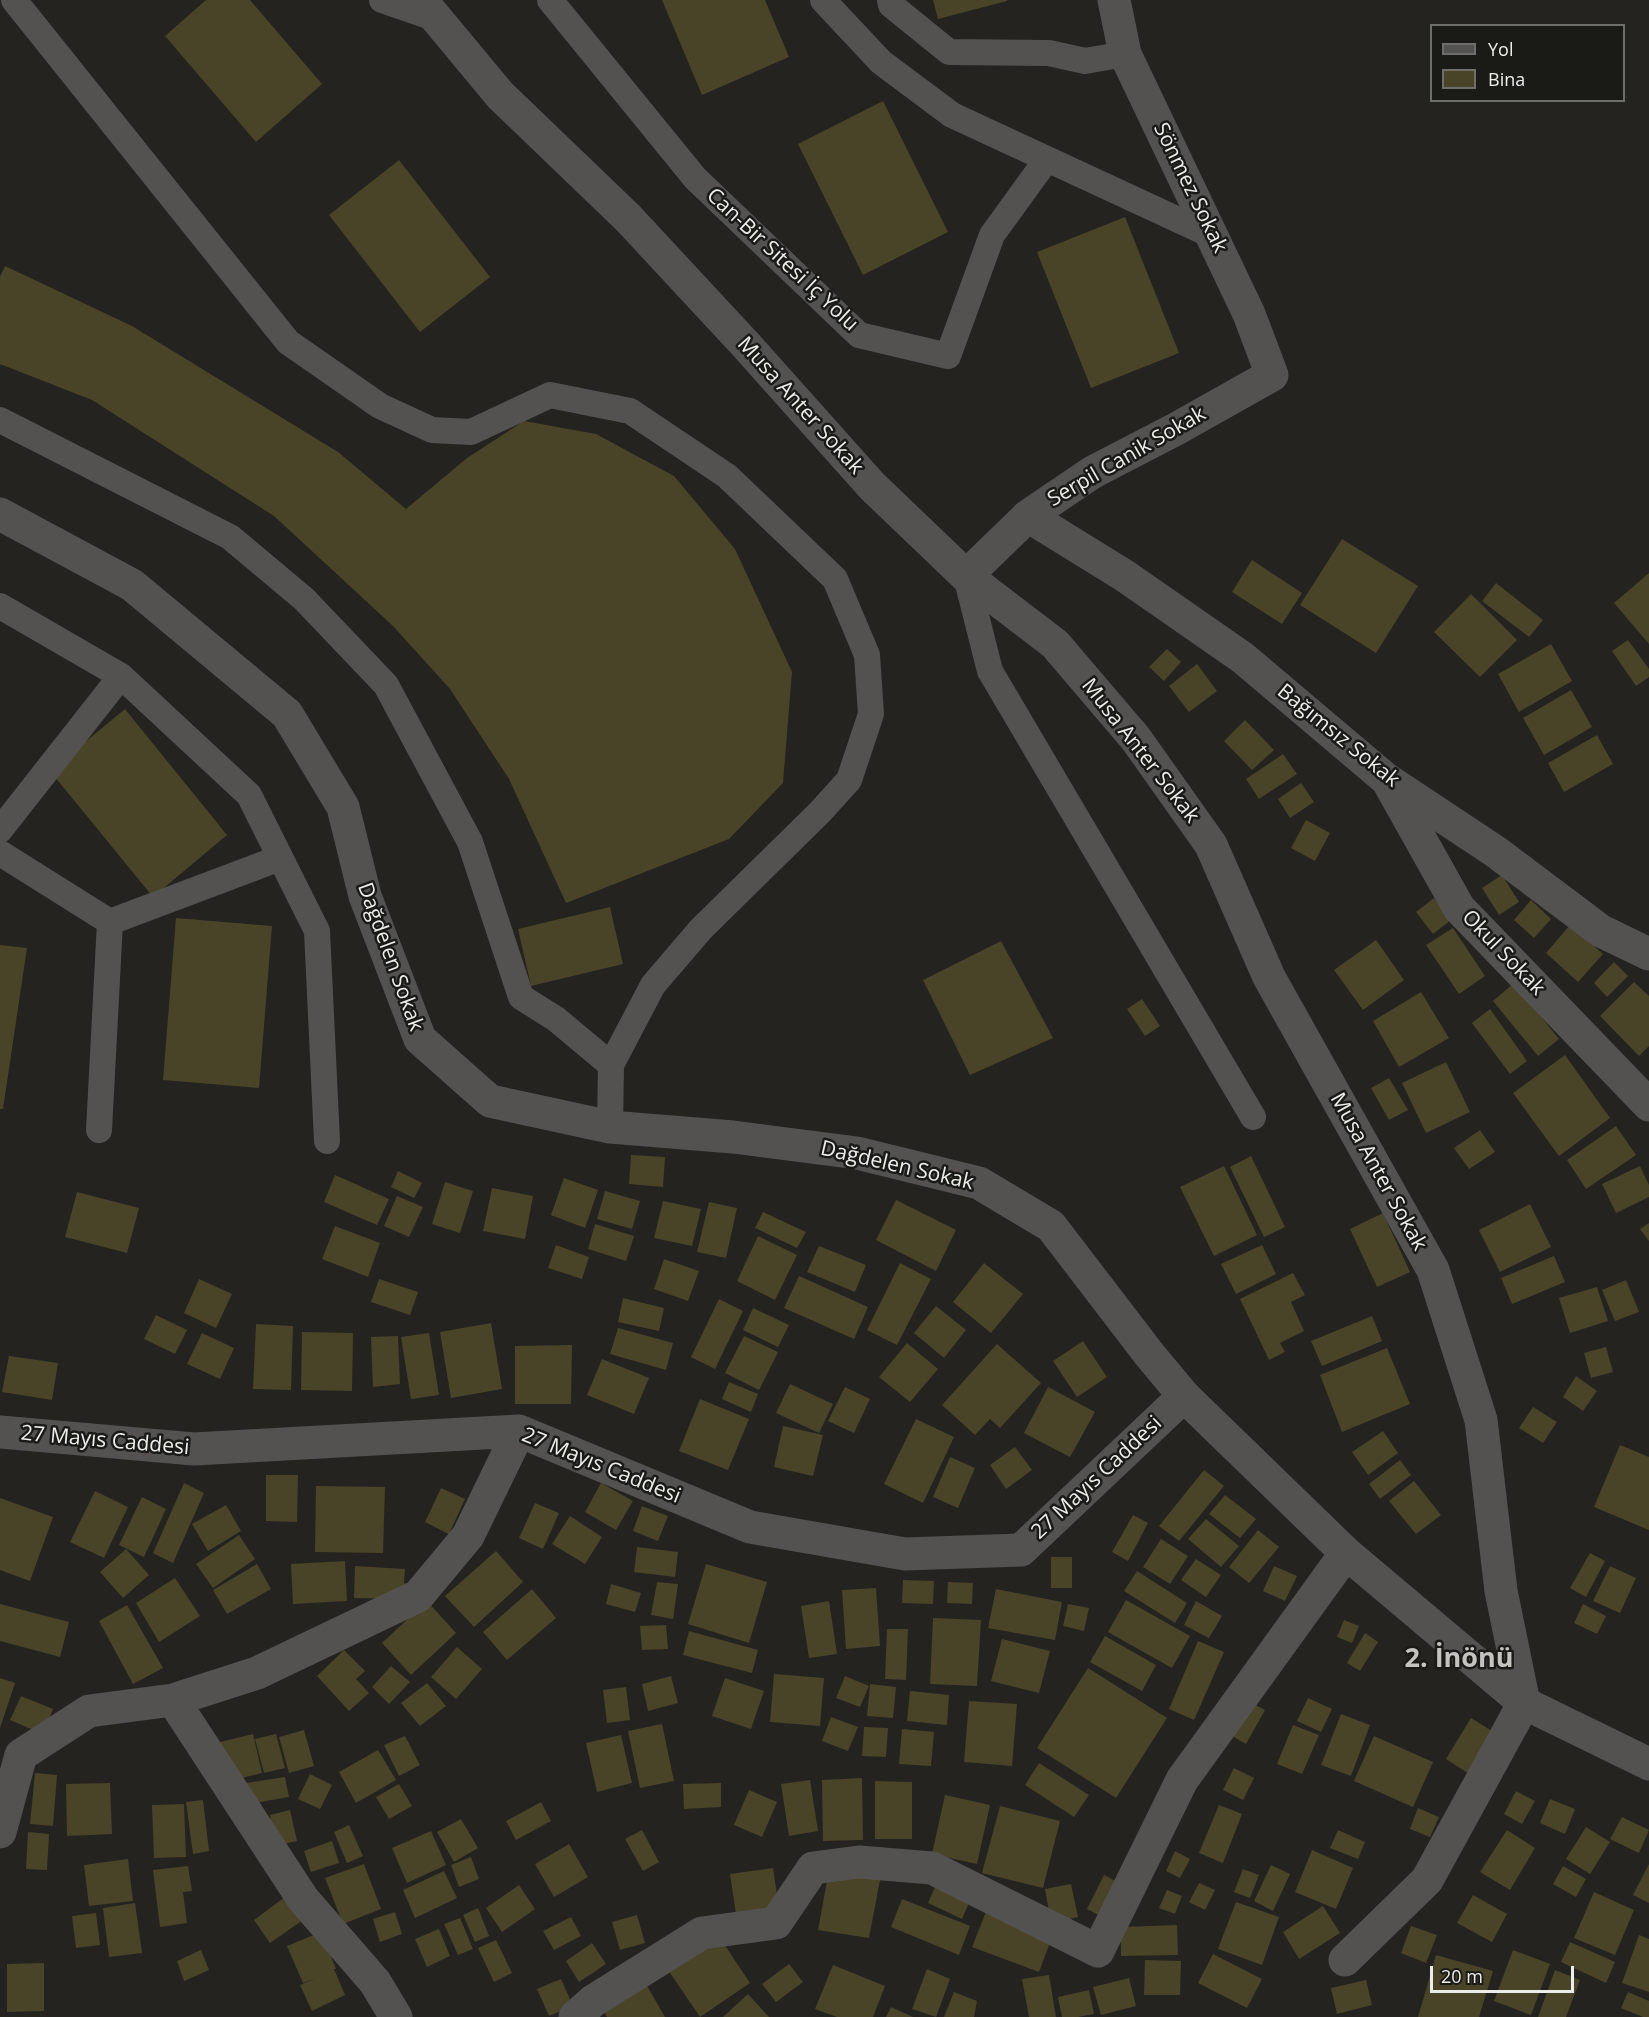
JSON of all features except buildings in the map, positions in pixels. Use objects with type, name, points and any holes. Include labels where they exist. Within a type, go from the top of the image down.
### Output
[{"type":"street","name":"Sönmez Sokak","points":[[1114,0],[1125,54],[1249,314],[1272,375]]},
{"type":"street","name":"Musa Anter Sokak","points":[[429,9],[500,95],[628,218],[872,486],[966,576],[1055,644],[1136,739],[1211,844],[1269,977],[1433,1270],[1481,1420],[1501,1591],[1524,1703]]},
{"type":"street","name":"Serpil Canik Sokak","points":[[966,576],[1028,516],[1093,472],[1272,375]]},
{"type":"street","name":"Dağdelen Sokak","points":[[0,514],[132,585],[287,714],[343,807],[365,896],[420,1039],[490,1101],[610,1127],[733,1137],[857,1153],[979,1183],[1051,1226],[1184,1396]]},
{"type":"street","name":"Bağımsız Sokak","points":[[1028,516],[1125,576],[1243,658],[1386,779],[1496,852],[1601,931],[1649,954]]},
{"type":"street","name":"Okul Sokak","points":[[1386,779],[1459,908],[1649,1105]]},
{"type":"street","points":[[1184,1396],[1346,1553],[1524,1703],[1649,1764]]},
{"type":"street","name":"27 Mayıs Caddesi","points":[[0,1432],[194,1449],[519,1431],[750,1527],[905,1554],[1021,1550],[1184,1396]]},
{"type":"street","points":[[0,1832],[21,1755],[89,1711],[172,1700],[257,1673],[418,1596],[468,1536],[519,1431]]},
{"type":"street","points":[[575,2017],[593,2001],[702,1933],[776,1923],[813,1869],[860,1862],[932,1868],[1098,1951],[1182,1780],[1346,1553]]},
{"type":"street","points":[[172,1700],[303,1899],[375,1982],[396,2017]]},
{"type":"street","points":[[1345,1960],[1427,1880],[1524,1703]]},
{"type":"lane","points":[[14,0],[288,342],[380,406],[432,430],[471,432],[550,395],[630,411],[727,476],[834,579],[867,655],[871,714],[849,780],[820,812],[700,929],[653,985],[611,1065],[610,1127]]},
{"type":"lane","points":[[382,0],[429,9]]},
{"type":"lane","name":"Can-Bir Sitesi İç Yolu","points":[[550,0],[695,178],[859,335],[948,356],[992,235],[1047,159]]},
{"type":"lane","points":[[823,0],[881,62],[952,115],[1212,236]]},
{"type":"lane","points":[[890,0],[891,5],[948,52],[1049,53],[1085,61],[1125,54]]},
{"type":"lane","points":[[0,420],[230,537],[304,599],[386,685],[470,842],[521,997],[556,1019],[611,1065]]},
{"type":"lane","points":[[966,576],[990,671],[1253,1117]]},
{"type":"lane","points":[[0,606],[121,676],[249,795],[317,931],[327,1141]]},
{"type":"lane","points":[[0,830],[121,676]]},
{"type":"lane","points":[[0,853],[110,922]]},
{"type":"lane","points":[[110,922],[280,858]]},
{"type":"lane","points":[[99,1130],[110,922]]},
{"type":"district","name":"2. İnönü","points":[[1459,1659]]}]
